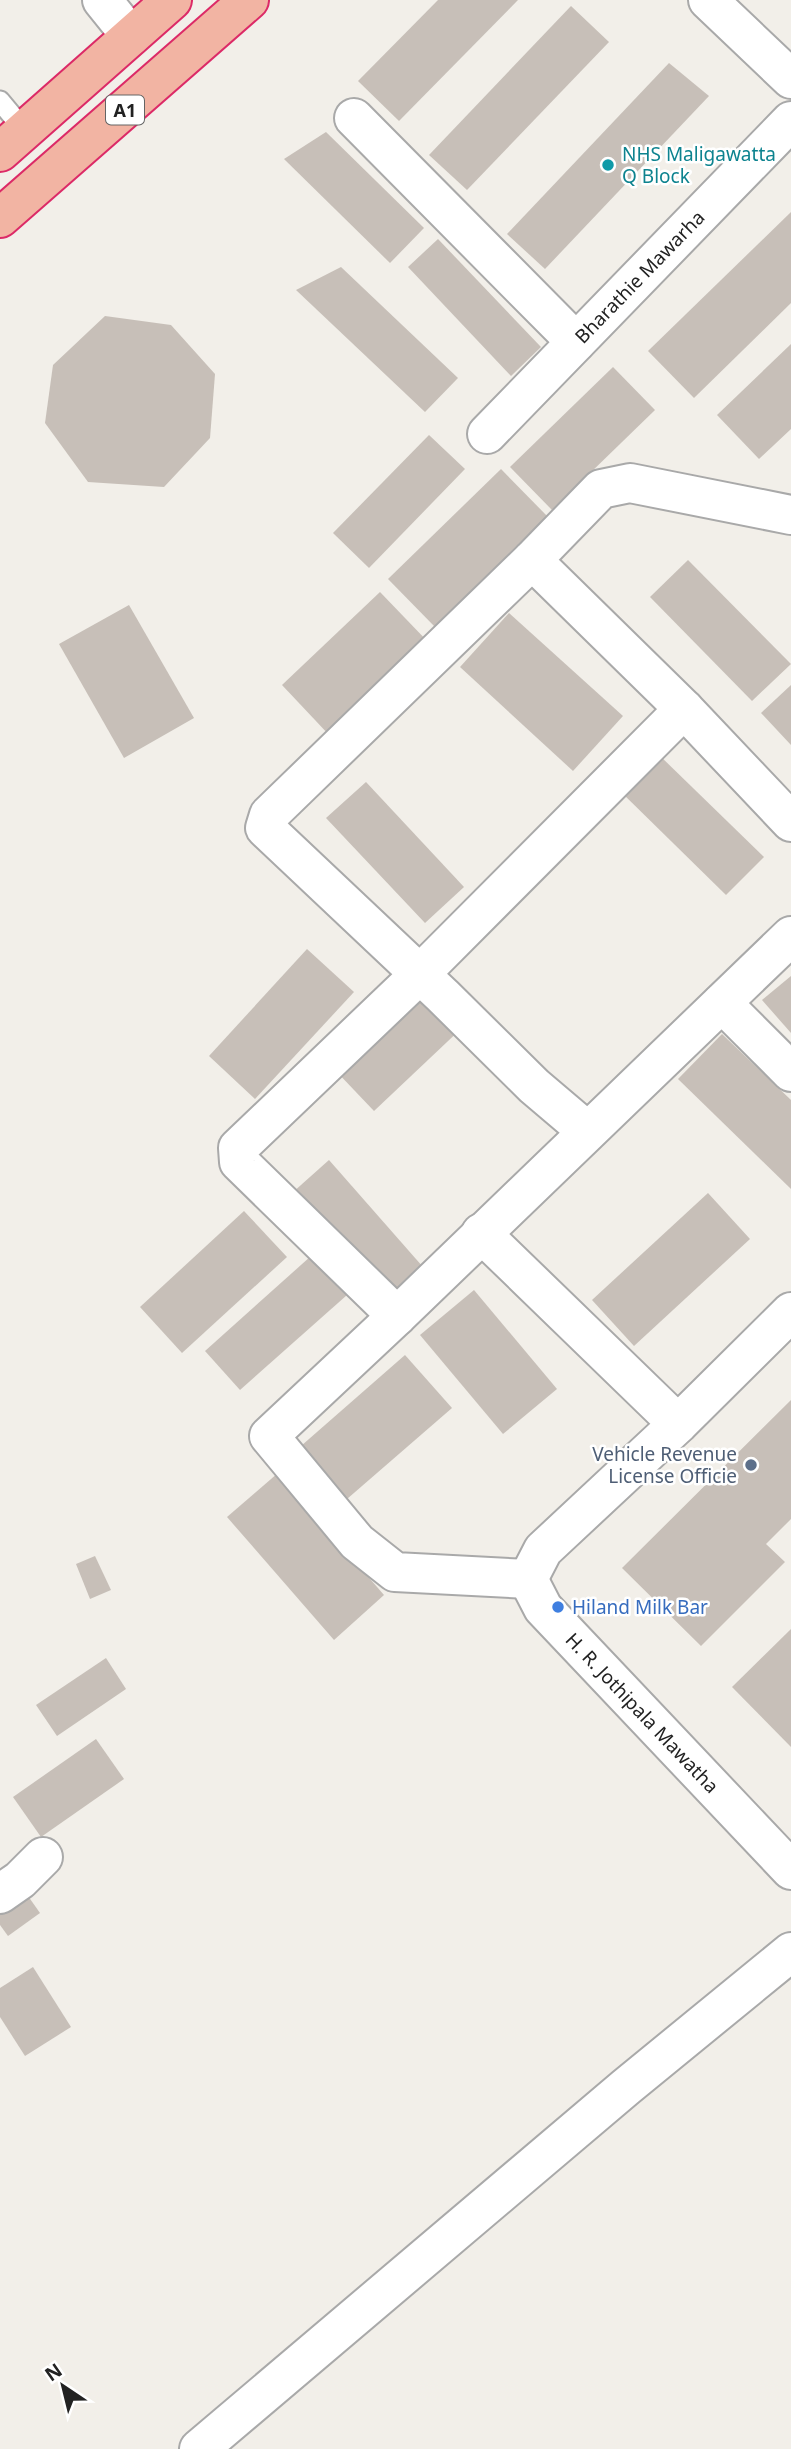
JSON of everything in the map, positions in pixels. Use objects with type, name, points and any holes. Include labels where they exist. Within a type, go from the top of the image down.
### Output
[{"type":"highway","name":"A1","points":[[13,141],[173,0]]},
{"type":"highway","name":"A1","points":[[0,218],[249,0]]},
{"type":"street","points":[[102,0],[131,36]]},
{"type":"street","points":[[708,0],[791,79]]},
{"type":"street","points":[[354,118],[576,342]]},
{"type":"street","name":"Bharathie Mawarha","points":[[487,433],[791,121]]},
{"type":"street","points":[[587,1131],[534,1086],[265,828],[269,815],[532,560],[601,489],[630,484],[791,515]]},
{"type":"street","points":[[532,560],[684,709],[791,822]]},
{"type":"street","points":[[397,1316],[239,1162],[238,1148],[419,975],[684,709]]},
{"type":"street","points":[[791,936],[269,1436],[357,1542],[395,1572],[528,1579],[543,1550],[678,1424],[791,1312]]},
{"type":"street","points":[[722,1003],[791,1073]]},
{"type":"street","points":[[481,1233],[678,1424]]},
{"type":"street","name":"H. R. Jothipala Mawatha","points":[[528,1579],[543,1608],[791,1870]]},
{"type":"street","points":[[0,1894],[20,1880],[43,1857]]},
{"type":"street","points":[[199,2449],[625,2087],[791,1952]]},
{"type":"lane","points":[[0,101],[13,141]]},
{"type":"building","points":[[438,0],[518,0],[399,121],[358,81]]},
{"type":"building","points":[[571,6],[609,42],[467,190],[429,155]]},
{"type":"building","name":"NHS Maligawatta Q Block","points":[[669,63],[709,96],[545,269],[507,234]]},
{"type":"building","points":[[326,132],[424,228],[390,263],[284,159]]},
{"type":"building","points":[[791,212],[791,303],[694,398],[648,351]]},
{"type":"building","points":[[438,239],[541,347],[511,376],[408,267]]},
{"type":"building","points":[[341,267],[458,378],[425,412],[296,290]]},
{"type":"building","points":[[105,316],[171,325],[215,374],[210,438],[164,487],[88,482],[45,423],[53,365]]},
{"type":"building","points":[[791,344],[791,429],[759,459],[717,415]]},
{"type":"building","points":[[613,367],[655,410],[552,510],[510,467]]},
{"type":"building","points":[[429,435],[465,469],[369,568],[333,533]]},
{"type":"building","points":[[501,469],[548,517],[435,627],[388,579]]},
{"type":"building","points":[[688,560],[791,664],[752,701],[650,597]]},
{"type":"building","points":[[380,592],[430,644],[331,737],[282,685]]},
{"type":"building","points":[[129,605],[194,718],[124,758],[59,644]]},
{"type":"building","points":[[509,613],[623,716],[573,771],[460,667]]},
{"type":"building","points":[[791,685],[791,745],[761,713]]},
{"type":"building","points":[[657,753],[764,857],[726,895],[620,791]]},
{"type":"building","points":[[366,782],[464,887],[425,923],[326,818]]},
{"type":"building","points":[[307,949],[354,992],[255,1099],[209,1056]]},
{"type":"building","points":[[791,976],[791,1033],[762,1000]]},
{"type":"building","points":[[426,984],[465,1025],[374,1111],[335,1070]]},
{"type":"building","points":[[722,1034],[791,1100],[791,1189],[678,1079]]},
{"type":"building","points":[[329,1160],[423,1267],[385,1299],[292,1193]]},
{"type":"building","points":[[708,1193],[750,1239],[634,1346],[592,1300]]},
{"type":"building","points":[[244,1211],[287,1257],[182,1353],[140,1307]]},
{"type":"building","points":[[311,1256],[347,1295],[240,1390],[205,1351]]},
{"type":"building","points":[[474,1290],[557,1389],[503,1434],[420,1335]]},
{"type":"building","points":[[405,1355],[452,1408],[347,1499],[301,1446]]},
{"type":"building","points":[[791,1400],[791,1519],[766,1544],[785,1562],[701,1646],[622,1568]]},
{"type":"building","points":[[278,1473],[384,1595],[334,1640],[227,1517]]},
{"type":"building","points":[[95,1556],[111,1590],[90,1599],[76,1564]]},
{"type":"building","points":[[791,1629],[791,1747],[732,1687]]},
{"type":"building","points":[[106,1658],[126,1689],[57,1736],[36,1705]]},
{"type":"building","points":[[96,1739],[124,1779],[41,1837],[13,1797]]},
{"type":"building","points":[[28,1896],[40,1913],[8,1936],[0,1925],[0,1915]]},
{"type":"building","points":[[33,1967],[71,2027],[25,2056],[0,2017],[0,1988]]},
{"type":"place","name":"NHS Maligawatta Q Block","points":[[608,165]]},
{"type":"place","name":"Vehicle Revenue License Officie","points":[[751,1465]]},
{"type":"place","name":"Hiland Milk Bar","points":[[558,1607]]}]
